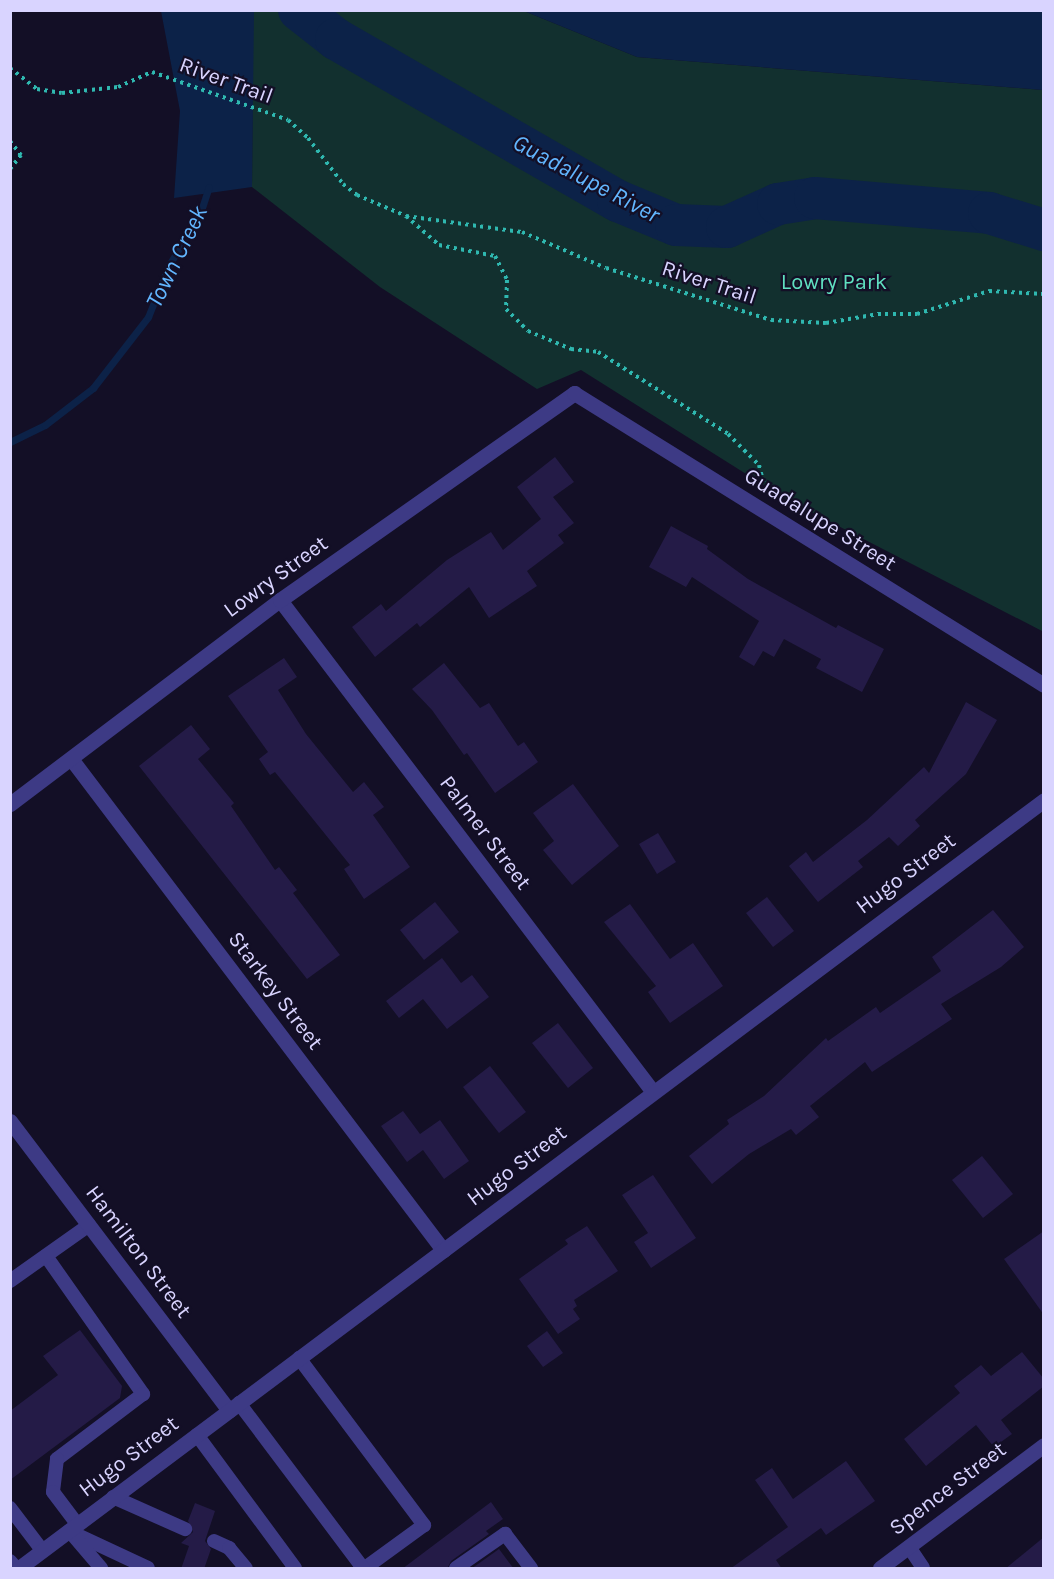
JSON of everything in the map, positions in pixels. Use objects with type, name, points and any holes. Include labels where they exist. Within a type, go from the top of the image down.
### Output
[{"type":"street","name":"Lowry Street","points":[[10,804],[72,760],[280,600],[573,393]]},
{"type":"street","name":"Guadalupe Street","points":[[573,393],[1044,685]]},
{"type":"street","name":"Palmer Street","points":[[280,600],[653,1092]]},
{"type":"street","name":"Starkey Street","points":[[72,760],[443,1250]]},
{"type":"street","name":"Hugo Street","points":[[18,1569],[1044,800]]},
{"type":"street","name":"Hamilton Street","points":[[10,1120],[89,1225],[234,1407]]},
{"type":"street","name":"Spence Street","points":[[880,1569],[1044,1445]]},
{"type":"lane","points":[[10,1281],[89,1225]]},
{"type":"lane","points":[[46,1256],[143,1394],[57,1459],[53,1492],[73,1528],[101,1569]]},
{"type":"lane","points":[[234,1407],[364,1569],[424,1524],[299,1358]]},
{"type":"lane","points":[[197,1435],[295,1569]]},
{"type":"lane","points":[[113,1497],[186,1529]]},
{"type":"lane","points":[[10,1508],[42,1550]]},
{"type":"lane","points":[[73,1528],[148,1569]]},
{"type":"lane","points":[[456,1569],[505,1534],[531,1569]]},
{"type":"lane","points":[[214,1541],[229,1548],[246,1569]]},
{"type":"lane","points":[[909,1547],[923,1569]]},
{"type":"lane","points":[[10,1561],[18,1569]]},
{"type":"path","name":"River Trail","points":[[10,68],[37,89],[62,93],[118,87],[153,72],[297,126],[343,184],[357,195],[406,216],[522,232],[606,268],[771,320],[826,323],[878,314],[917,314],[989,291],[1044,294]]},
{"type":"path","points":[[10,141],[21,155],[10,169]]},
{"type":"path","name":"River Trail","points":[[406,216],[439,245],[495,256],[507,280],[506,309],[528,331],[571,349],[598,352],[728,434],[759,465],[765,490]]},
{"type":"green space","name":"Lowry Park","points":[[253,11],[524,11],[637,57],[1043,90],[1042,631],[786,499],[581,370],[537,389],[380,287],[252,187]]},
{"type":"water","points":[[161,11],[254,11],[252,187],[174,198],[180,111]]},
{"type":"water","points":[[524,11],[1043,11],[1043,90],[637,57]]},
{"type":"building","points":[[555,457],[574,482],[553,497],[574,523],[558,535],[564,543],[527,571],[537,586],[489,618],[469,587],[420,627],[417,623],[375,657],[352,627],[381,604],[386,611],[447,560],[491,532],[503,550],[541,519],[517,487]]},
{"type":"building","points":[[671,526],[708,546],[707,549],[748,579],[836,628],[838,625],[884,649],[862,692],[816,668],[821,659],[784,639],[774,657],[763,651],[754,666],[739,657],[759,621],[692,577],[686,587],[649,567]]},
{"type":"building","points":[[284,658],[297,677],[278,690],[306,734],[353,792],[364,782],[384,807],[373,815],[410,867],[364,899],[344,869],[350,865],[275,772],[270,775],[259,759],[268,752],[228,696]]},
{"type":"building","points":[[444,663],[480,708],[489,703],[518,746],[524,742],[538,762],[495,793],[467,753],[464,755],[432,710],[412,689]]},
{"type":"building","points":[[966,702],[997,720],[966,774],[915,820],[920,826],[898,846],[889,837],[858,861],[863,867],[818,902],[789,866],[806,852],[813,862],[867,820],[924,767],[929,773]]},
{"type":"building","points":[[191,725],[210,749],[198,759],[234,803],[231,806],[275,870],[279,867],[297,890],[293,893],[340,955],[307,979],[139,766]]},
{"type":"building","points":[[573,784],[619,846],[572,885],[543,850],[554,841],[533,813]]},
{"type":"building","points":[[658,833],[676,862],[657,874],[639,844]]},
{"type":"building","points":[[767,897],[794,931],[773,947],[746,913]]},
{"type":"building","points":[[435,902],[459,932],[424,960],[400,930]]},
{"type":"building","points":[[630,904],[670,959],[693,943],[723,986],[670,1023],[648,992],[656,986],[604,922]]},
{"type":"building","points":[[993,910],[1024,947],[1001,967],[941,1004],[952,1019],[872,1072],[865,1062],[810,1106],[819,1117],[796,1135],[791,1129],[749,1154],[712,1184],[689,1156],[729,1124],[727,1120],[764,1096],[826,1038],[828,1041],[876,1007],[880,1013],[941,971],[932,957]]},
{"type":"building","points":[[442,958],[461,983],[472,975],[489,997],[447,1029],[423,999],[399,1018],[386,1001]]},
{"type":"building","points":[[558,1023],[593,1068],[568,1088],[532,1043]]},
{"type":"building","points":[[490,1066],[526,1112],[499,1133],[463,1087]]},
{"type":"building","points":[[403,1111],[420,1134],[440,1120],[469,1161],[444,1179],[423,1150],[407,1162],[381,1126]]},
{"type":"building","points":[[982,1156],[1013,1194],[983,1218],[952,1180]]},
{"type":"building","points":[[653,1175],[696,1238],[651,1268],[634,1242],[648,1233],[622,1195]]},
{"type":"building","points":[[587,1226],[618,1271],[574,1300],[577,1306],[573,1309],[580,1319],[558,1334],[519,1279],[568,1244],[565,1240]]},
{"type":"building","points":[[1044,1231],[1044,1315],[1004,1259]]},
{"type":"building","points":[[80,1330],[122,1386],[120,1398],[10,1480],[10,1411],[58,1375],[43,1356]]},
{"type":"building","points":[[547,1331],[563,1353],[543,1367],[527,1346]]},
{"type":"building","points":[[1022,1352],[1044,1379],[1044,1386],[1001,1420],[1012,1434],[994,1447],[976,1425],[926,1466],[904,1439],[960,1393],[954,1386],[981,1365],[991,1376]]},
{"type":"building","points":[[846,1461],[875,1501],[826,1535],[821,1528],[776,1560],[782,1569],[730,1569],[788,1527],[755,1480],[772,1468],[793,1499]]},
{"type":"building","points":[[491,1502],[503,1519],[486,1531],[489,1534],[451,1561],[447,1569],[402,1569]]},
{"type":"building","points":[[195,1503],[215,1511],[205,1541],[211,1549],[204,1569],[181,1569],[189,1546],[181,1543],[193,1532],[188,1521]]},
{"type":"building","points":[[1044,1537],[1044,1569],[1005,1569]]},
{"type":"building","points":[[499,1549],[514,1569],[471,1569]]},
{"type":"waterway","name":"Guadalupe River","points":[[299,10],[336,39],[618,201],[676,225],[727,227],[778,204],[815,198],[989,213],[1044,230]]},
{"type":"waterway","name":"Town Creek","points":[[10,442],[45,425],[93,388],[148,317],[169,265],[200,214],[209,187]]}]
